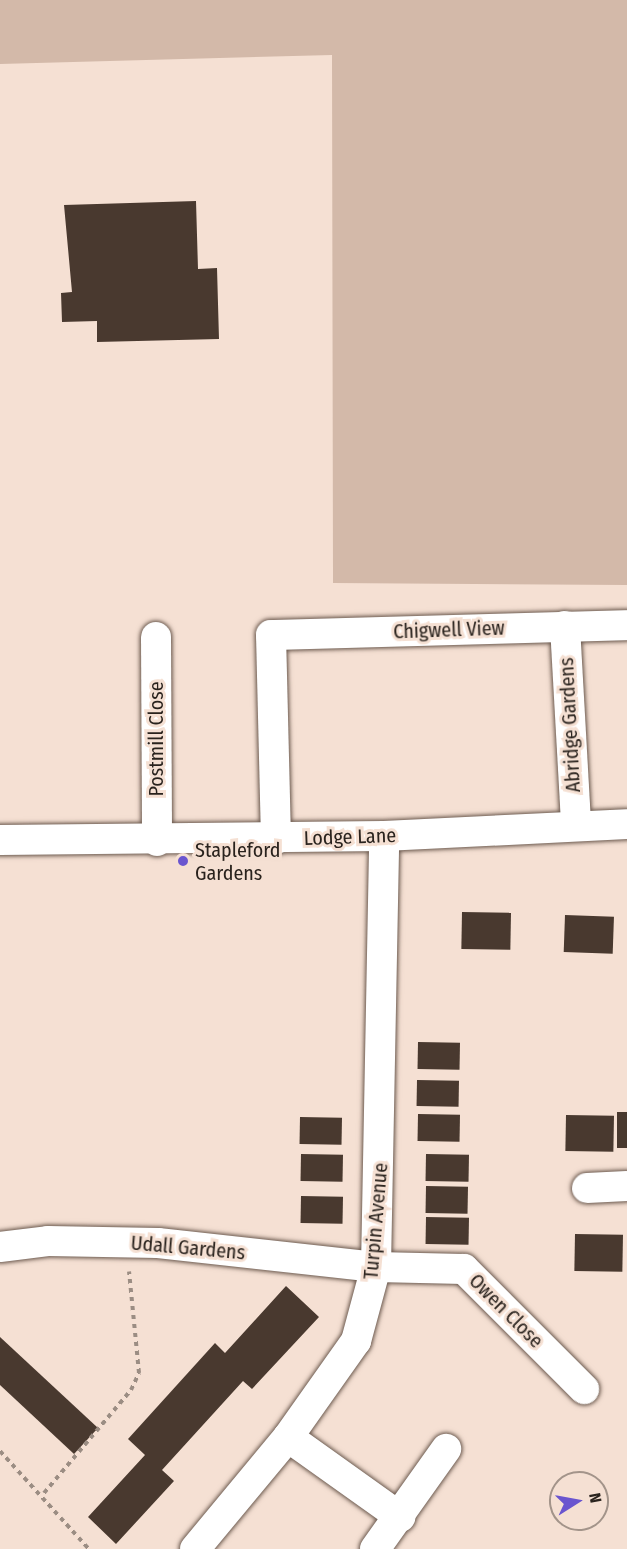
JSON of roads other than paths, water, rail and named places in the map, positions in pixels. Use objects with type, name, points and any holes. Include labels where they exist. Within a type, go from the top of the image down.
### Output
[{"type":"street","name":"Chigwell View","points":[[276,839],[271,635],[627,625]]},
{"type":"street","name":"Abridge Gardens","points":[[565,626],[576,825]]},
{"type":"street","name":"Postmill Close","points":[[156,637],[157,841]]},
{"type":"street","name":"Lodge Lane","points":[[0,840],[276,839],[627,824]]},
{"type":"street","name":"Turpin Avenue","points":[[195,1549],[288,1437],[356,1341],[376,1267],[384,836]]},
{"type":"street","points":[[587,1188],[627,1186]]},
{"type":"street","name":"Udall Gardens","points":[[0,1247],[48,1241],[125,1242],[376,1267]]},
{"type":"street","name":"Owen Close","points":[[376,1267],[464,1269],[584,1389]]},
{"type":"street","points":[[288,1437],[400,1517]]},
{"type":"street","points":[[375,1549],[400,1517],[446,1449]]},
{"type":"place","name":"Stapleford Gardens","points":[[183,861]]}]
